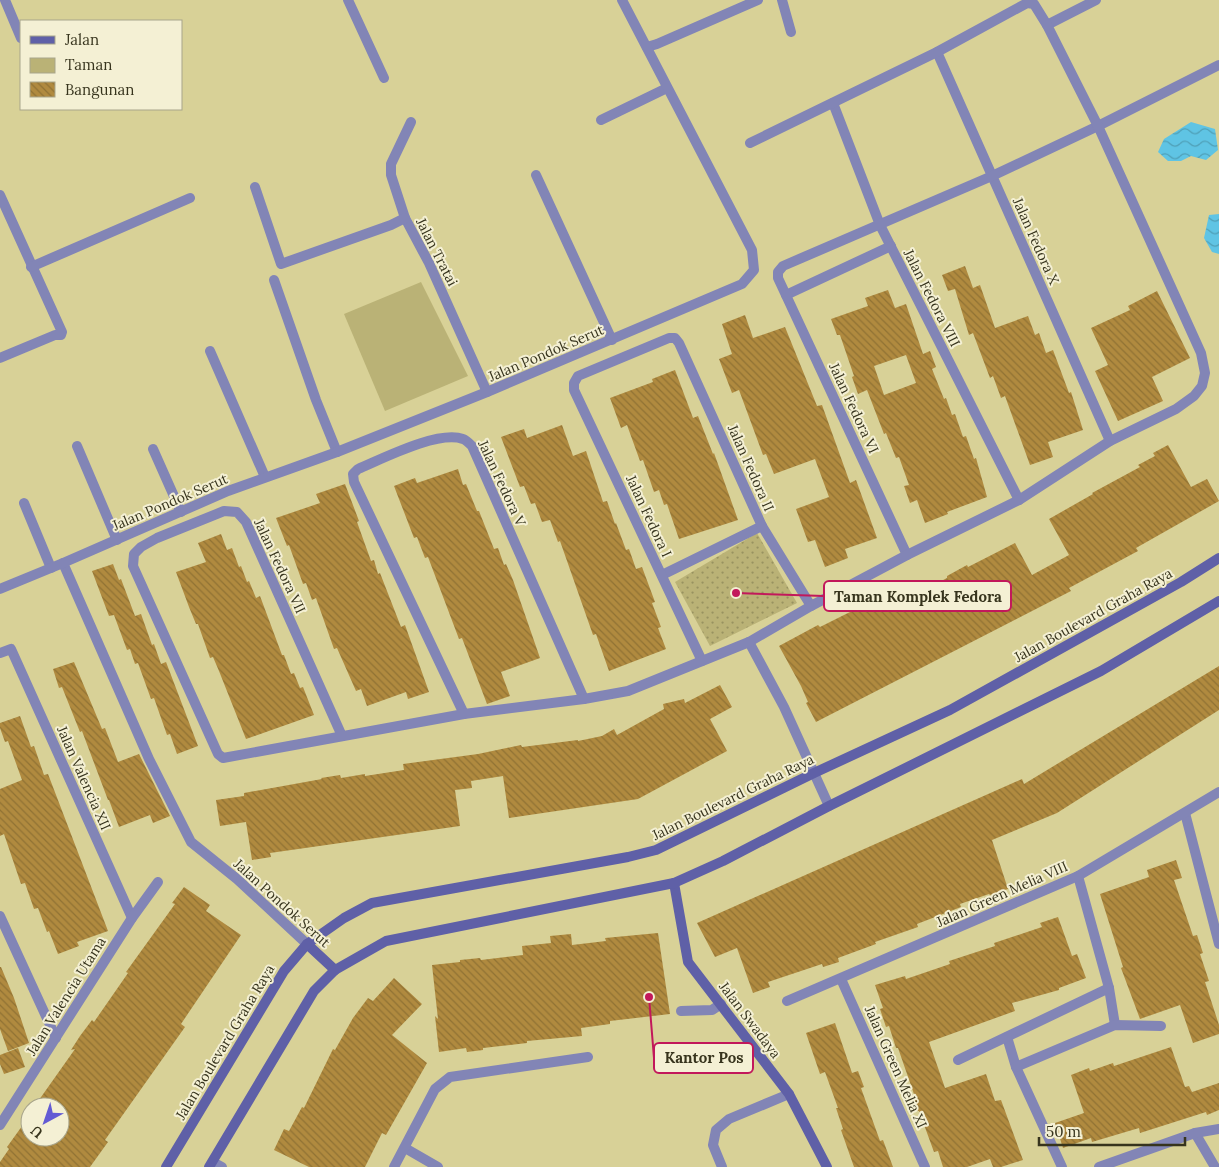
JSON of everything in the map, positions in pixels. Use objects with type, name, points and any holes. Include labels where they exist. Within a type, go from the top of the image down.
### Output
[{"type":"main road","name":"Jalan Boulevard Graha Raya","points":[[166,1167],[284,970],[307,944],[344,918],[372,903],[628,857],[656,850],[814,773],[950,710],[1181,582],[1219,558]]},
{"type":"main road","points":[[215,1165],[314,991],[335,970],[386,941],[674,883],[723,861],[829,806],[1101,671],[1219,600]]},
{"type":"main road","name":"Jalan Swadaya","points":[[674,883],[688,962],[789,1094],[827,1167]]},
{"type":"main road","name":"Jalan Pondok Serut","points":[[307,944],[335,970]]},
{"type":"street","points":[[0,2],[5,0],[20,36]]},
{"type":"street","points":[[348,0],[384,78]]},
{"type":"street","name":"Jalan Pondok Serut","points":[[0,589],[265,477],[337,452],[487,392],[742,284],[754,270],[752,250],[622,0]]},
{"type":"street","points":[[647,47],[758,0]]},
{"type":"street","points":[[782,0],[791,32]]},
{"type":"street","points":[[1047,25],[1096,0]]},
{"type":"street","points":[[342,736],[464,714],[584,698],[628,690],[749,642],[811,606],[1019,500],[1110,441],[1176,409],[1194,396],[1202,386],[1205,373],[1201,354],[1098,126],[1047,25],[1034,4],[1027,3],[937,52],[750,143]]},
{"type":"street","name":"Jalan Fedora X","points":[[937,52],[1110,441]]},
{"type":"street","points":[[880,225],[992,176],[1098,126],[1219,65]]},
{"type":"street","points":[[601,120],[667,88]]},
{"type":"street","name":"Jalan Fedora VIII","points":[[833,103],[880,225],[1019,500]]},
{"type":"street","name":"Jalan Tratai","points":[[411,122],[391,164],[391,175],[405,218],[429,263],[487,392]]},
{"type":"street","points":[[536,175],[612,340]]},
{"type":"street","points":[[255,187],[281,264],[391,225],[405,218]]},
{"type":"street","points":[[0,195],[62,332],[61,335],[55,335],[0,358]]},
{"type":"street","points":[[31,267],[190,198]]},
{"type":"street","name":"Jalan Fedora VI","points":[[880,225],[783,266],[778,272],[778,278],[907,556]]},
{"type":"street","points":[[786,295],[891,246]]},
{"type":"street","points":[[274,280],[316,400],[337,452]]},
{"type":"street","name":"Jalan Fedora II","points":[[574,383],[578,376],[669,338],[674,338],[679,342],[762,526],[811,606]]},
{"type":"street","points":[[210,351],[265,477]]},
{"type":"street","name":"Jalan Fedora I","points":[[574,383],[574,390],[702,661]]},
{"type":"street","name":"Jalan Fedora V","points":[[464,714],[354,482],[353,474],[358,469],[419,442],[455,437],[465,439],[472,446],[584,698]]},
{"type":"street","points":[[77,446],[117,540]]},
{"type":"street","points":[[153,449],[181,512]]},
{"type":"street","points":[[24,504],[51,568]]},
{"type":"street","name":"Jalan Fedora VII","points":[[224,511],[237,512],[246,522],[342,736],[223,758],[218,754],[132,566],[134,554],[141,547],[157,538],[224,511]]},
{"type":"street","points":[[662,574],[762,526]]},
{"type":"street","name":"Jalan Pondok Serut","points":[[63,563],[149,759],[191,842],[236,879],[307,944]]},
{"type":"street","points":[[749,642],[784,707],[829,806]]},
{"type":"street","name":"Jalan Valencia XII","points":[[0,653],[11,649],[132,918]]},
{"type":"street","name":"Jalan Green Melia VIII","points":[[787,1001],[1078,876],[1219,792]]},
{"type":"street","points":[[1185,813],[1219,944]]},
{"type":"street","points":[[1078,876],[1109,988],[1115,1025]]},
{"type":"street","name":"Jalan Valencia Utama","points":[[0,1125],[132,918],[158,882]]},
{"type":"street","points":[[0,916],[56,1038]]},
{"type":"street","name":"Jalan Green Melia XI","points":[[841,979],[926,1167]]},
{"type":"street","points":[[958,1060],[1109,988]]},
{"type":"street","points":[[681,1011],[712,1010],[721,1004]]},
{"type":"street","points":[[1016,1066],[1115,1025],[1161,1026]]},
{"type":"street","points":[[1007,1037],[1016,1066],[1062,1167]]},
{"type":"street","points":[[394,1167],[435,1090],[450,1077],[588,1057]]},
{"type":"street","points":[[722,1167],[713,1145],[716,1130],[729,1119],[789,1094]]},
{"type":"street","points":[[1099,1167],[1195,1133],[1219,1128]]},
{"type":"street","points":[[1195,1133],[1215,1167]]},
{"type":"street","points":[[405,1148],[438,1167]]},
{"type":"green space","points":[[421,282],[468,376],[385,411],[344,314]]},
{"type":"green space","points":[[757,533],[797,603],[710,646],[675,582]]},
{"type":"water","points":[[1191,122],[1215,129],[1218,150],[1206,160],[1191,156],[1181,161],[1168,161],[1158,152],[1164,139]]},
{"type":"water","points":[[1219,214],[1219,254],[1212,252],[1204,238],[1209,215]]},
{"type":"building","points":[[965,266],[973,288],[980,285],[995,328],[1028,316],[1035,335],[1039,333],[1046,353],[1053,350],[1069,393],[1071,392],[1083,430],[1048,442],[1053,457],[1030,465],[1005,396],[1001,398],[993,376],[990,378],[973,333],[969,335],[955,289],[948,291],[942,275]]},
{"type":"building","points":[[888,290],[895,308],[906,304],[923,354],[930,351],[936,367],[932,369],[944,399],[946,398],[952,415],[955,414],[963,437],[966,436],[974,459],[976,458],[987,497],[947,512],[948,514],[925,523],[917,500],[910,503],[904,486],[909,485],[899,457],[896,458],[886,433],[884,434],[867,390],[858,394],[840,335],[837,335],[831,319],[868,306],[865,298]],"holes":[[[906,355],[916,383],[884,395],[874,366]]]},
{"type":"building","points":[[1157,291],[1190,358],[1152,377],[1163,401],[1118,421],[1095,371],[1108,365],[1091,328],[1130,310],[1128,306]]},
{"type":"building","points":[[745,315],[753,338],[785,327],[817,406],[822,405],[850,483],[856,480],[877,538],[845,549],[848,558],[825,567],[815,540],[808,542],[796,509],[829,497],[815,459],[774,474],[766,454],[763,455],[739,390],[732,393],[719,359],[732,354],[722,324]]},
{"type":"building","points":[[675,370],[693,418],[698,416],[714,453],[738,520],[679,539],[667,504],[664,505],[659,490],[654,492],[643,460],[640,461],[627,425],[621,428],[610,398],[653,382],[652,379]]},
{"type":"building","points":[[562,425],[573,456],[586,451],[603,502],[607,501],[626,550],[629,549],[636,569],[642,567],[655,602],[652,603],[661,627],[658,628],[666,649],[609,671],[596,634],[593,635],[560,541],[558,542],[550,520],[542,522],[535,503],[531,504],[524,486],[520,487],[501,437],[524,429],[527,438]]},
{"type":"building","points":[[1168,445],[1191,487],[1207,479],[1219,501],[1136,548],[1138,551],[1069,588],[1071,591],[816,722],[806,703],[808,702],[801,686],[779,646],[818,625],[820,627],[872,601],[868,592],[889,582],[899,603],[947,578],[947,576],[967,565],[968,567],[1015,543],[1032,575],[1069,555],[1049,519],[1140,467],[1138,465],[1155,456],[1153,453]]},
{"type":"building","points":[[458,469],[463,485],[466,484],[494,549],[498,548],[504,565],[506,564],[513,580],[540,658],[501,672],[510,696],[487,704],[462,638],[459,639],[428,557],[425,558],[417,537],[414,538],[394,486],[415,478],[417,483]]},
{"type":"building","points":[[345,484],[371,561],[374,560],[378,574],[380,573],[401,627],[405,625],[429,692],[408,699],[406,692],[367,706],[361,689],[356,691],[337,648],[334,649],[316,598],[312,600],[306,583],[303,584],[289,545],[287,546],[276,518],[320,503],[316,494]]},
{"type":"building","points":[[221,534],[227,550],[232,548],[239,567],[241,566],[256,598],[260,596],[282,655],[284,655],[291,674],[294,673],[300,688],[303,687],[314,715],[246,739],[213,657],[210,658],[176,572],[206,562],[198,543]]},
{"type":"building","points":[[113,564],[119,580],[121,579],[135,616],[141,614],[161,664],[166,662],[198,746],[177,754],[170,734],[167,735],[154,698],[151,699],[138,663],[135,664],[130,649],[127,650],[114,615],[109,616],[92,571]]},
{"type":"building","points":[[74,662],[102,729],[105,728],[118,762],[139,754],[170,816],[153,823],[150,815],[119,827],[82,731],[80,732],[62,687],[59,688],[53,669]]},
{"type":"building","points":[[1219,666],[1219,710],[1057,813],[992,840],[1008,889],[960,904],[961,907],[917,924],[918,927],[875,942],[876,944],[838,958],[839,962],[823,967],[822,964],[768,982],[770,987],[753,993],[737,948],[715,957],[697,923],[1022,779],[1024,784]]},
{"type":"building","points":[[720,685],[732,707],[710,719],[727,751],[638,799],[509,818],[503,776],[471,781],[472,788],[455,790],[460,826],[270,853],[271,857],[252,860],[246,822],[220,826],[216,800],[244,796],[244,793],[321,778],[340,775],[341,778],[365,774],[365,776],[404,770],[403,764],[478,754],[521,745],[522,747],[578,741],[602,736],[614,729],[617,735],[664,709],[663,704],[684,699],[685,703]]},
{"type":"building","points":[[20,716],[31,747],[34,746],[44,775],[48,774],[108,931],[77,942],[79,946],[58,954],[38,908],[34,909],[25,883],[21,884],[4,834],[0,836],[0,789],[22,780],[8,741],[5,742],[0,723]]},
{"type":"building","points":[[1176,860],[1182,878],[1174,880],[1193,936],[1197,935],[1203,953],[1200,954],[1209,981],[1205,982],[1219,1025],[1219,1034],[1193,1043],[1180,1005],[1140,1019],[1121,968],[1123,967],[1100,894],[1149,877],[1147,870]]},
{"type":"building","points":[[184,887],[210,905],[206,911],[241,935],[181,1024],[185,1027],[105,1140],[108,1142],[90,1167],[0,1167],[0,1162],[9,1149],[7,1147],[20,1129],[20,1147],[70,1147],[70,1097],[41,1097],[75,1049],[71,1050],[80,1036],[92,1020],[94,1022],[128,973],[126,972],[175,904],[172,903]]},
{"type":"building","points":[[1058,917],[1072,956],[1077,954],[1086,978],[1059,988],[1059,990],[1012,1003],[1015,1011],[929,1042],[945,1088],[986,1074],[995,1101],[1001,1100],[1023,1160],[1001,1167],[993,1167],[990,1159],[967,1167],[943,1167],[938,1151],[934,1152],[911,1095],[914,1094],[889,1026],[886,1027],[880,1009],[883,1008],[875,985],[905,976],[906,979],[950,964],[949,961],[995,946],[994,943],[1042,927],[1040,923]]},
{"type":"building","points":[[658,933],[670,1014],[610,1021],[610,1024],[581,1028],[582,1036],[527,1041],[527,1043],[483,1048],[483,1050],[467,1052],[466,1048],[439,1052],[435,1016],[438,1019],[432,965],[460,962],[460,960],[480,958],[481,960],[523,955],[522,946],[551,943],[550,936],[571,934],[572,945],[606,941],[605,938]]},
{"type":"building","points":[[0,967],[14,998],[29,1043],[8,1051],[0,1029]]},
{"type":"building","points":[[394,978],[422,1004],[392,1035],[427,1063],[386,1135],[382,1133],[365,1167],[309,1167],[274,1150],[284,1129],[289,1131],[302,1107],[304,1108],[333,1049],[335,1050],[353,1018],[368,998],[373,1001]]},
{"type":"building","points":[[835,1023],[852,1073],[858,1071],[864,1087],[861,1088],[880,1141],[883,1140],[893,1167],[854,1167],[841,1130],[843,1129],[836,1108],[838,1108],[825,1072],[820,1074],[806,1033]]},
{"type":"building","points":[[1171,1047],[1185,1087],[1189,1086],[1192,1092],[1219,1083],[1219,1110],[1207,1115],[1206,1112],[1140,1133],[1139,1128],[1092,1142],[1091,1138],[1063,1148],[1055,1123],[1084,1113],[1071,1075],[1089,1068],[1090,1071],[1113,1063],[1114,1066]]},
{"type":"building","points":[[18,1048],[25,1067],[4,1074],[0,1064],[0,1055]]},
{"type":"place","name":"Taman Komplek Fedora","points":[[736,593]]},
{"type":"place","name":"Kantor Pos","points":[[649,997]]}]
